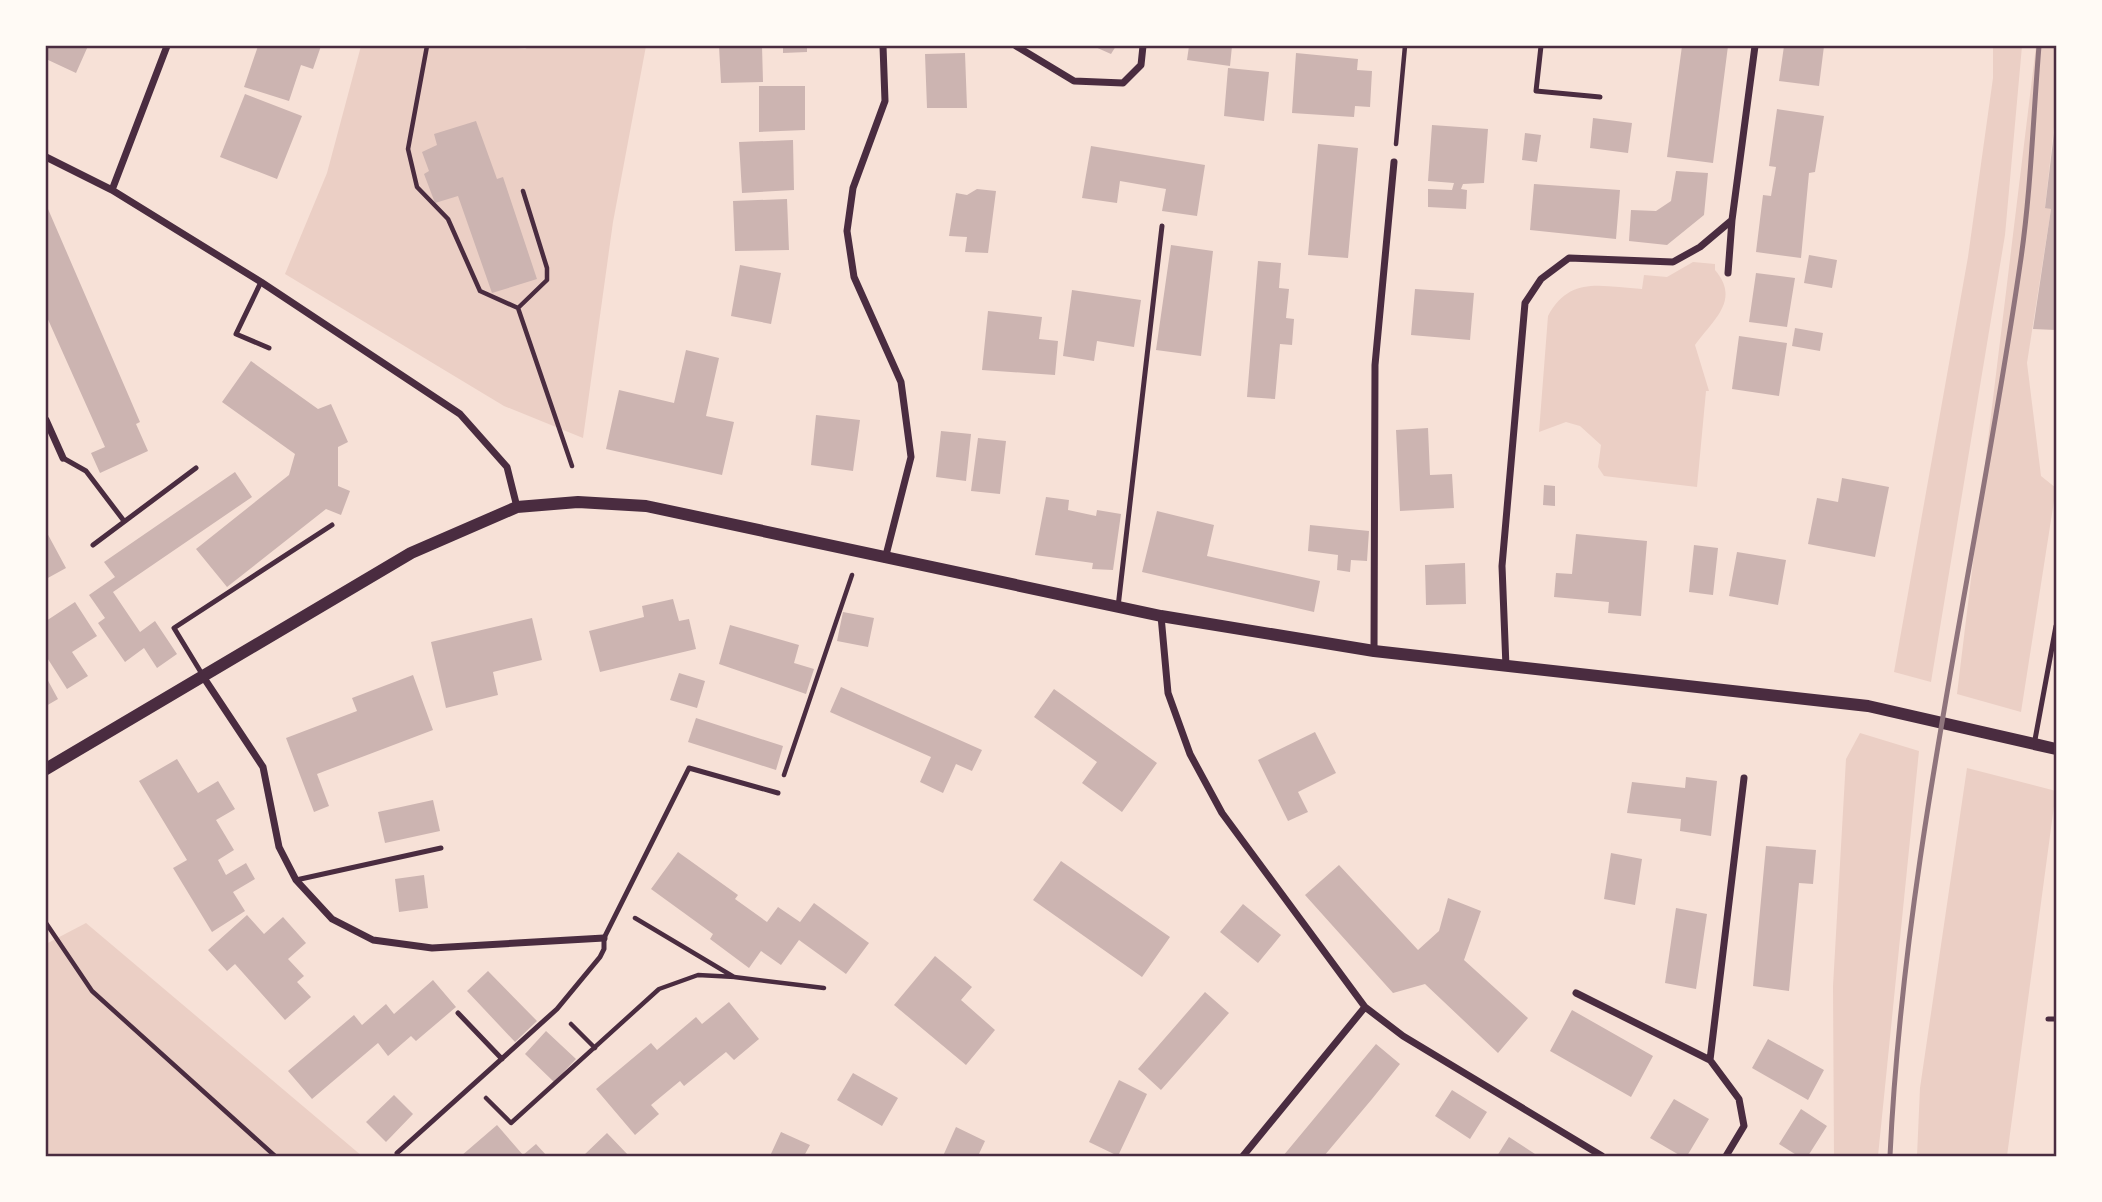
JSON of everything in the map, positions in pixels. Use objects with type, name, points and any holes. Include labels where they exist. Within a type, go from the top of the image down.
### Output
[{"type":"street","points":[[112,190],[167,46]]},
{"type":"street","points":[[883,46],[885,101],[853,188],[847,231],[853,277],[901,382],[911,457],[884,559]]},
{"type":"street","points":[[1016,46],[1074,81],[1123,83],[1141,65],[1143,46]]},
{"type":"street","points":[[1728,272],[1732,220],[1755,46]]},
{"type":"street","points":[[46,157],[112,190],[261,282],[460,414],[506,467],[517,507]]},
{"type":"street","points":[[1374,651],[1375,365],[1394,162]]},
{"type":"street","points":[[1507,667],[1502,566],[1525,303],[1541,279],[1569,258],[1673,262],[1700,247],[1732,220]]},
{"type":"street","points":[[46,420],[63,458]]},
{"type":"street","points":[[46,769],[202,674],[411,553],[517,507],[578,502],[646,506],[884,559],[1161,616],[1374,651],[1868,706],[2056,749]]},
{"type":"street","points":[[1161,616],[1168,693],[1190,754],[1222,813],[1365,1007],[1403,1036],[1602,1157]]},
{"type":"street","points":[[202,674],[263,767],[279,847],[296,880],[332,919],[373,940],[432,948],[604,938]]},
{"type":"street","points":[[1710,1060],[1744,778]]},
{"type":"street","points":[[1576,993],[1710,1060],[1739,1099],[1744,1126],[1726,1157]]},
{"type":"street","points":[[1243,1157],[1365,1007]]},
{"type":"lane","points":[[1541,46],[1536,91],[1600,97]]},
{"type":"lane","points":[[1118,607],[1161,226]]},
{"type":"lane","points":[[261,282],[236,334],[269,348]]},
{"type":"lane","points":[[63,458],[86,471],[124,521]]},
{"type":"lane","points":[[93,545],[197,468]]},
{"type":"lane","points":[[202,674],[174,628],[332,525]]},
{"type":"lane","points":[[2034,745],[2056,626]]},
{"type":"lane","points":[[397,1153],[557,1009],[600,957],[604,949],[604,938],[689,768],[778,793]]},
{"type":"lane","points":[[296,880],[441,848]]},
{"type":"lane","points":[[458,1013],[502,1059]]},
{"type":"lane","points":[[2048,1019],[2056,1019]]},
{"type":"path","points":[[427,46],[408,149],[417,187],[448,219],[480,291],[518,308],[572,466]]},
{"type":"path","points":[[1394,162],[1405,46]]},
{"type":"path","points":[[518,308],[547,280],[547,268],[523,191]]},
{"type":"path","points":[[778,793],[859,553]]},
{"type":"path","points":[[619,909],[735,977]]},
{"type":"path","points":[[46,923],[92,991],[275,1157]]},
{"type":"path","points":[[473,1085],[511,1123],[659,989],[698,975],[824,988]]},
{"type":"path","points":[[557,1009],[595,1048]]},
{"type":"shaded area","points":[[361,46],[503,46],[525,49],[530,46],[646,46],[613,222],[583,438],[504,406],[285,274],[327,173]]},
{"type":"shaded area","points":[[1993,46],[2022,46],[2005,235],[1931,682],[1894,672],[1968,257],[1993,78]]},
{"type":"shaded area","points":[[2036,46],[2056,46],[2056,109],[2045,207],[2051,209],[2027,363],[2041,476],[2056,488],[2021,712],[1957,694]]},
{"type":"shaded area","points":[[1693,262],[1715,264],[1725,291],[1722,309],[1695,345],[1709,391],[1706,391],[1697,487],[1604,476],[1598,467],[1601,445],[1580,426],[1566,422],[1539,432],[1548,316],[1566,294],[1577,289],[1600,286],[1642,289],[1644,275],[1667,277]]},
{"type":"shaded area","points":[[1860,733],[1919,751],[1878,1156],[1834,1156],[1833,986],[1846,759]]},
{"type":"shaded area","points":[[1967,768],[2056,791],[2007,1156],[1917,1156],[1920,1088]]},
{"type":"shaded area","points":[[86,923],[362,1156],[46,1156],[46,944]]},
{"type":"building","points":[[46,46],[88,46],[76,73],[46,59]]},
{"type":"building","points":[[258,46],[321,46],[313,69],[301,65],[289,101],[244,87]]},
{"type":"building","points":[[719,46],[762,46],[763,82],[721,83]]},
{"type":"building","points":[[783,46],[807,46],[807,52],[783,53]]},
{"type":"building","points":[[1093,46],[1116,46],[1111,54]]},
{"type":"building","points":[[1189,46],[1232,46],[1230,66],[1187,60]]},
{"type":"building","points":[[1682,46],[1728,46],[1713,163],[1667,157]]},
{"type":"building","points":[[1784,46],[1824,46],[1819,86],[1779,81]]},
{"type":"building","points":[[965,53],[967,108],[927,108],[925,54]]},
{"type":"building","points":[[1296,53],[1358,59],[1357,70],[1372,71],[1370,107],[1355,106],[1354,117],[1292,113]]},
{"type":"building","points":[[1228,68],[1269,72],[1264,121],[1224,116]]},
{"type":"building","points":[[759,86],[805,86],[805,130],[759,132]]},
{"type":"building","points":[[245,94],[302,116],[277,179],[220,157]]},
{"type":"building","points":[[1777,109],[1824,116],[1815,172],[1809,173],[1801,258],[1756,252],[1763,195],[1771,196],[1776,167],[1769,166]]},
{"type":"building","points":[[1593,118],[1632,123],[1628,153],[1590,148]]},
{"type":"building","points":[[476,121],[497,179],[503,177],[537,279],[492,293],[458,196],[435,203],[424,174],[429,171],[422,152],[437,145],[434,134]]},
{"type":"building","points":[[2055,124],[2056,330],[2033,329],[2051,209],[2045,208]]},
{"type":"building","points":[[1432,125],[1488,129],[1484,183],[1463,184],[1461,189],[1467,190],[1466,209],[1428,207],[1428,189],[1452,190],[1454,183],[1428,181]]},
{"type":"building","points":[[1525,133],[1541,135],[1537,162],[1522,160]]},
{"type":"building","points":[[793,140],[794,190],[742,193],[739,142]]},
{"type":"building","points":[[1318,144],[1358,148],[1348,258],[1308,255]]},
{"type":"building","points":[[1091,146],[1205,165],[1197,216],[1162,211],[1166,189],[1120,181],[1117,203],[1082,198]]},
{"type":"building","points":[[1676,171],[1708,173],[1704,215],[1667,245],[1629,241],[1631,210],[1656,211],[1671,201]]},
{"type":"building","points":[[1534,184],[1620,190],[1616,239],[1530,230]]},
{"type":"building","points":[[977,189],[996,191],[988,253],[965,252],[967,237],[949,236],[956,193],[967,195]]},
{"type":"building","points":[[787,199],[789,250],[735,251],[733,201]]},
{"type":"building","points":[[48,209],[140,422],[136,424],[148,451],[100,473],[91,453],[105,447],[46,315]]},
{"type":"building","points":[[1171,245],[1213,251],[1201,356],[1156,350]]},
{"type":"building","points":[[1809,255],[1837,260],[1832,288],[1804,283]]},
{"type":"building","points":[[1258,261],[1281,263],[1279,288],[1289,289],[1286,318],[1294,319],[1292,345],[1280,344],[1275,399],[1247,397]]},
{"type":"building","points":[[740,265],[781,273],[771,324],[731,316]]},
{"type":"building","points":[[1756,273],[1795,278],[1787,327],[1749,322]]},
{"type":"building","points":[[1415,289],[1474,293],[1470,340],[1411,335]]},
{"type":"building","points":[[1072,290],[1141,300],[1134,347],[1097,341],[1094,361],[1063,356]]},
{"type":"building","points":[[988,311],[1042,317],[1039,339],[1058,341],[1055,375],[982,370]]},
{"type":"building","points":[[1795,328],[1823,333],[1820,351],[1792,346]]},
{"type":"building","points":[[1739,336],[1787,343],[1779,396],[1732,389]]},
{"type":"building","points":[[686,350],[719,358],[706,416],[734,422],[722,475],[606,449],[619,390],[674,403]]},
{"type":"building","points":[[251,361],[318,409],[331,404],[348,442],[338,447],[338,486],[350,491],[341,515],[326,509],[227,587],[196,549],[289,475],[295,454],[222,402]]},
{"type":"building","points":[[816,415],[860,420],[853,471],[811,465]]},
{"type":"building","points":[[1428,428],[1430,475],[1452,474],[1454,508],[1400,511],[1396,430]]},
{"type":"building","points":[[941,431],[971,434],[966,481],[936,477]]},
{"type":"building","points":[[978,438],[1006,441],[1000,494],[971,491]]},
{"type":"building","points":[[235,472],[252,497],[113,592],[140,632],[155,621],[177,654],[157,668],[144,648],[125,662],[98,623],[105,618],[89,595],[115,577],[104,562]]},
{"type":"building","points":[[1842,478],[1889,487],[1875,557],[1808,544],[1817,498],[1838,502]]},
{"type":"building","points":[[1544,485],[1555,486],[1555,506],[1543,505]]},
{"type":"building","points":[[1046,497],[1069,500],[1068,510],[1096,516],[1097,510],[1121,514],[1113,570],[1092,569],[1093,563],[1035,555]]},
{"type":"building","points":[[1157,511],[1214,525],[1207,556],[1320,581],[1314,612],[1142,572]]},
{"type":"building","points":[[1310,525],[1369,531],[1367,561],[1351,560],[1350,572],[1337,570],[1338,555],[1308,551]]},
{"type":"building","points":[[46,531],[66,568],[46,579]]},
{"type":"building","points":[[1576,534],[1647,541],[1641,616],[1608,613],[1609,602],[1554,597],[1556,573],[1572,574]]},
{"type":"building","points":[[1694,545],[1718,548],[1713,595],[1689,592]]},
{"type":"building","points":[[1737,552],[1786,560],[1778,605],[1729,596]]},
{"type":"building","points":[[1465,563],[1466,604],[1426,605],[1425,565]]},
{"type":"building","points":[[673,599],[679,621],[689,619],[696,649],[600,672],[589,631],[644,617],[642,606]]},
{"type":"building","points":[[75,602],[97,636],[72,652],[88,676],[67,689],[46,656],[46,621]]},
{"type":"building","points":[[843,612],[874,618],[868,647],[837,641]]},
{"type":"building","points":[[532,618],[542,660],[493,672],[498,695],[446,708],[431,642]]},
{"type":"building","points":[[730,625],[799,645],[794,663],[814,669],[806,694],[719,664]]},
{"type":"building","points":[[679,673],[705,681],[697,708],[670,700]]},
{"type":"building","points":[[413,675],[433,730],[317,774],[329,806],[314,812],[286,738],[357,711],[352,698]]},
{"type":"building","points":[[46,677],[58,699],[46,706]]},
{"type":"building","points":[[841,687],[982,750],[972,771],[956,764],[943,793],[920,782],[931,757],[830,712]]},
{"type":"building","points":[[1054,689],[1157,763],[1122,812],[1082,783],[1097,762],[1034,717]]},
{"type":"building","points":[[696,718],[783,746],[776,770],[688,742]]},
{"type":"building","points":[[1315,732],[1336,773],[1298,792],[1308,812],[1288,821],[1258,760]]},
{"type":"building","points":[[177,759],[198,793],[218,781],[235,809],[216,820],[234,850],[218,860],[226,875],[246,863],[255,879],[233,892],[245,911],[212,932],[173,868],[187,860],[139,781]]},
{"type":"building","points":[[1686,777],[1717,781],[1711,836],[1680,831],[1681,819],[1627,813],[1632,782],[1685,788]]},
{"type":"building","points":[[433,800],[440,831],[385,843],[378,812]]},
{"type":"building","points":[[1766,846],[1816,850],[1813,884],[1799,883],[1789,991],[1753,986]]},
{"type":"building","points":[[678,852],[738,895],[735,899],[767,922],[778,907],[800,922],[814,903],[869,943],[846,974],[799,940],[781,965],[761,951],[749,968],[710,939],[713,934],[651,889]]},
{"type":"building","points":[[1611,853],[1642,859],[1635,905],[1604,899]]},
{"type":"building","points":[[1061,861],[1170,937],[1142,977],[1033,900]]},
{"type":"building","points":[[1339,865],[1418,950],[1439,931],[1448,898],[1481,911],[1464,960],[1528,1018],[1498,1053],[1425,984],[1393,993],[1305,895]]},
{"type":"building","points":[[424,875],[428,908],[399,912],[395,879]]},
{"type":"building","points":[[1243,904],[1281,935],[1258,963],[1220,932]]},
{"type":"building","points":[[1676,908],[1707,914],[1696,989],[1665,983]]},
{"type":"building","points":[[247,915],[264,934],[283,917],[306,943],[288,959],[304,976],[297,982],[311,997],[285,1020],[235,964],[227,971],[208,950]]},
{"type":"building","points":[[935,956],[972,987],[961,1000],[995,1030],[966,1065],[894,1005]]},
{"type":"building","points":[[488,971],[537,1021],[515,1042],[467,991]]},
{"type":"building","points":[[433,980],[456,1007],[416,1041],[411,1036],[388,1056],[378,1043],[312,1099],[288,1071],[354,1015],[362,1025],[386,1004],[394,1014]]},
{"type":"building","points":[[1205,992],[1229,1013],[1161,1090],[1138,1069]]},
{"type":"building","points":[[729,1002],[759,1039],[734,1060],[726,1052],[684,1086],[680,1081],[651,1105],[659,1114],[635,1135],[596,1089],[651,1043],[657,1050],[696,1017],[702,1024]]},
{"type":"building","points":[[1572,1010],[1653,1056],[1631,1097],[1550,1051]]},
{"type":"building","points":[[546,1031],[576,1059],[554,1082],[525,1054]]},
{"type":"building","points":[[1768,1039],[1824,1070],[1808,1100],[1752,1068]]},
{"type":"building","points":[[1376,1044],[1400,1064],[1372,1099],[1324,1156],[1283,1156]]},
{"type":"building","points":[[853,1073],[898,1098],[882,1126],[837,1100]]},
{"type":"building","points":[[1119,1080],[1147,1094],[1118,1156],[1089,1142]]},
{"type":"building","points":[[1452,1090],[1487,1112],[1470,1139],[1435,1116]]},
{"type":"building","points":[[394,1095],[413,1114],[386,1142],[366,1122]]},
{"type":"building","points":[[1674,1099],[1709,1119],[1687,1156],[1681,1156],[1650,1138]]},
{"type":"building","points":[[1801,1109],[1827,1126],[1808,1156],[1798,1156],[1779,1144]]},
{"type":"building","points":[[497,1125],[523,1155],[536,1144],[547,1156],[461,1156]]},
{"type":"building","points":[[956,1127],[985,1141],[978,1156],[943,1156]]},
{"type":"building","points":[[781,1132],[810,1145],[804,1156],[770,1156]]},
{"type":"building","points":[[607,1133],[629,1156],[583,1156]]},
{"type":"building","points":[[1509,1137],[1535,1154],[1534,1156],[1497,1156]]},
{"type":"railway","points":[[1890,1156],[1898,1044],[1926,820],[2003,376],[2024,238],[2039,46]]}]
